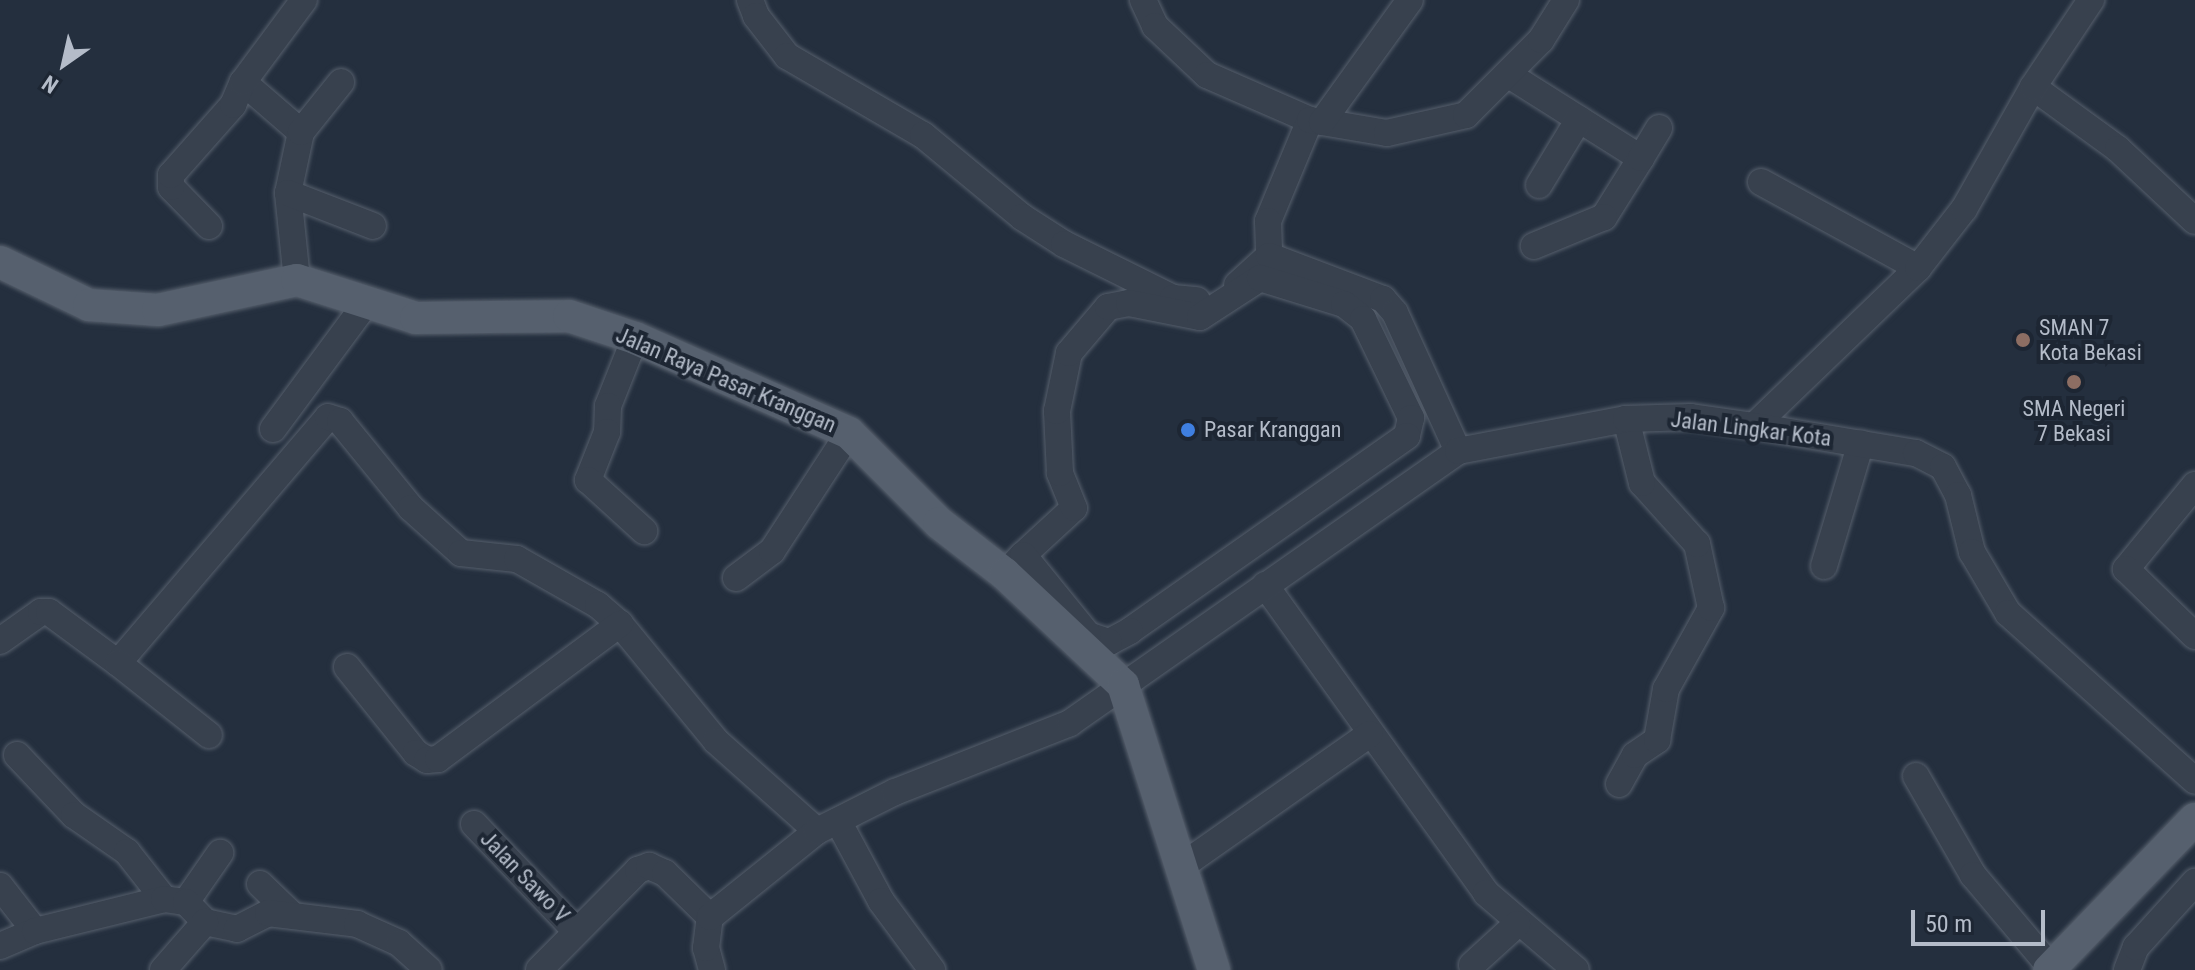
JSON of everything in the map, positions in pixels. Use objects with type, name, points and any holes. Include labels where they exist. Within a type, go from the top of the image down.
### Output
[{"type":"main road","name":"Jalan Raya Pasar Kranggan","points":[[0,262],[89,305],[158,310],[297,280],[416,318],[569,316],[635,338],[849,433],[939,523],[1014,564],[1123,685],[1214,970]]},
{"type":"main road","points":[[2051,969],[2195,819]]},
{"type":"street","points":[[209,226],[169,181],[233,105],[243,82],[304,0]]},
{"type":"street","points":[[750,0],[756,16],[787,56],[923,135],[1022,217],[1064,244],[1173,298],[1196,300],[1237,285],[1269,256],[1268,221],[1316,121],[1410,0]]},
{"type":"street","points":[[1143,0],[1155,26],[1207,75],[1244,95],[1316,121],[1387,133],[1466,115],[1509,75],[1566,0]]},
{"type":"street","points":[[1754,426],[1918,268],[1964,209],[2033,87],[2091,0]]},
{"type":"street","points":[[1509,75],[1641,158]]},
{"type":"street","points":[[243,82],[301,132]]},
{"type":"street","points":[[297,280],[288,193],[301,132],[341,82]]},
{"type":"street","points":[[2033,87],[2118,149],[2195,220]]},
{"type":"street","points":[[1539,185],[1579,119]]},
{"type":"street","points":[[1534,246],[1604,217],[1659,128]]},
{"type":"street","points":[[1761,182],[1918,268]]},
{"type":"street","points":[[288,193],[373,226]]},
{"type":"street","points":[[1269,256],[1383,299],[1395,313],[1458,451]]},
{"type":"street","points":[[1260,278],[1344,304],[1363,319],[1411,418],[1407,436],[1395,446],[1130,631],[1109,642],[1088,635],[1014,564],[1074,508],[1060,473],[1057,411],[1069,353],[1108,307],[1129,303],[1200,317],[1260,278]]},
{"type":"street","points":[[273,429],[367,302]]},
{"type":"street","points":[[635,338],[608,406],[607,432],[588,480],[644,531]]},
{"type":"street","points":[[118,663],[328,417],[340,421],[411,508],[461,553],[517,559],[598,605],[620,624],[716,741],[828,826],[932,970]]},
{"type":"street","name":"Jalan Lingkar Kota","points":[[710,917],[828,826],[895,792],[1070,723],[1458,451],[1626,419],[1691,417],[1754,426],[1916,453],[1943,467],[1958,495],[1972,552],[2008,613],[2195,781]]},
{"type":"street","points":[[1619,784],[1635,755],[1657,740],[1666,689],[1711,608],[1697,544],[1642,483],[1626,419]]},
{"type":"street","points":[[736,578],[772,551],[849,433]]},
{"type":"street","points":[[1824,566],[1861,443]]},
{"type":"street","points":[[1395,446],[1424,475]]},
{"type":"street","points":[[2194,488],[2126,569],[2195,636]]},
{"type":"street","points":[[1265,585],[1486,893],[1517,924],[1576,970]]},
{"type":"street","points":[[0,641],[41,612],[49,612],[209,735]]},
{"type":"street","points":[[347,667],[416,753],[438,759],[620,624]]},
{"type":"street","points":[[1130,631],[1160,658]]},
{"type":"street","points":[[1179,868],[1370,734]]},
{"type":"street","points":[[17,755],[74,815],[127,852],[175,900],[205,922],[237,929],[268,913],[290,913],[357,924],[399,943],[429,970]]},
{"type":"street","points":[[1916,776],[1973,875],[2051,969]]},
{"type":"street","name":"Jalan Sawo V","points":[[474,824],[576,931]]},
{"type":"street","points":[[0,946],[35,931],[175,900],[220,853]]},
{"type":"street","points":[[539,970],[576,931],[649,866],[665,873],[710,917],[706,948],[712,970]]},
{"type":"street","points":[[2127,970],[2136,947],[2195,882]]},
{"type":"street","points":[[260,884],[290,913]]},
{"type":"street","points":[[0,886],[35,931]]},
{"type":"street","points":[[163,970],[205,922]]},
{"type":"street","points":[[1472,965],[1517,924]]},
{"type":"place","name":"SMAN 7 Kota Bekasi","points":[[2023,340]]},
{"type":"place","name":"SMA Negeri 7 Bekasi","points":[[2074,382]]},
{"type":"place","name":"Pasar Kranggan","points":[[1188,430]]}]
